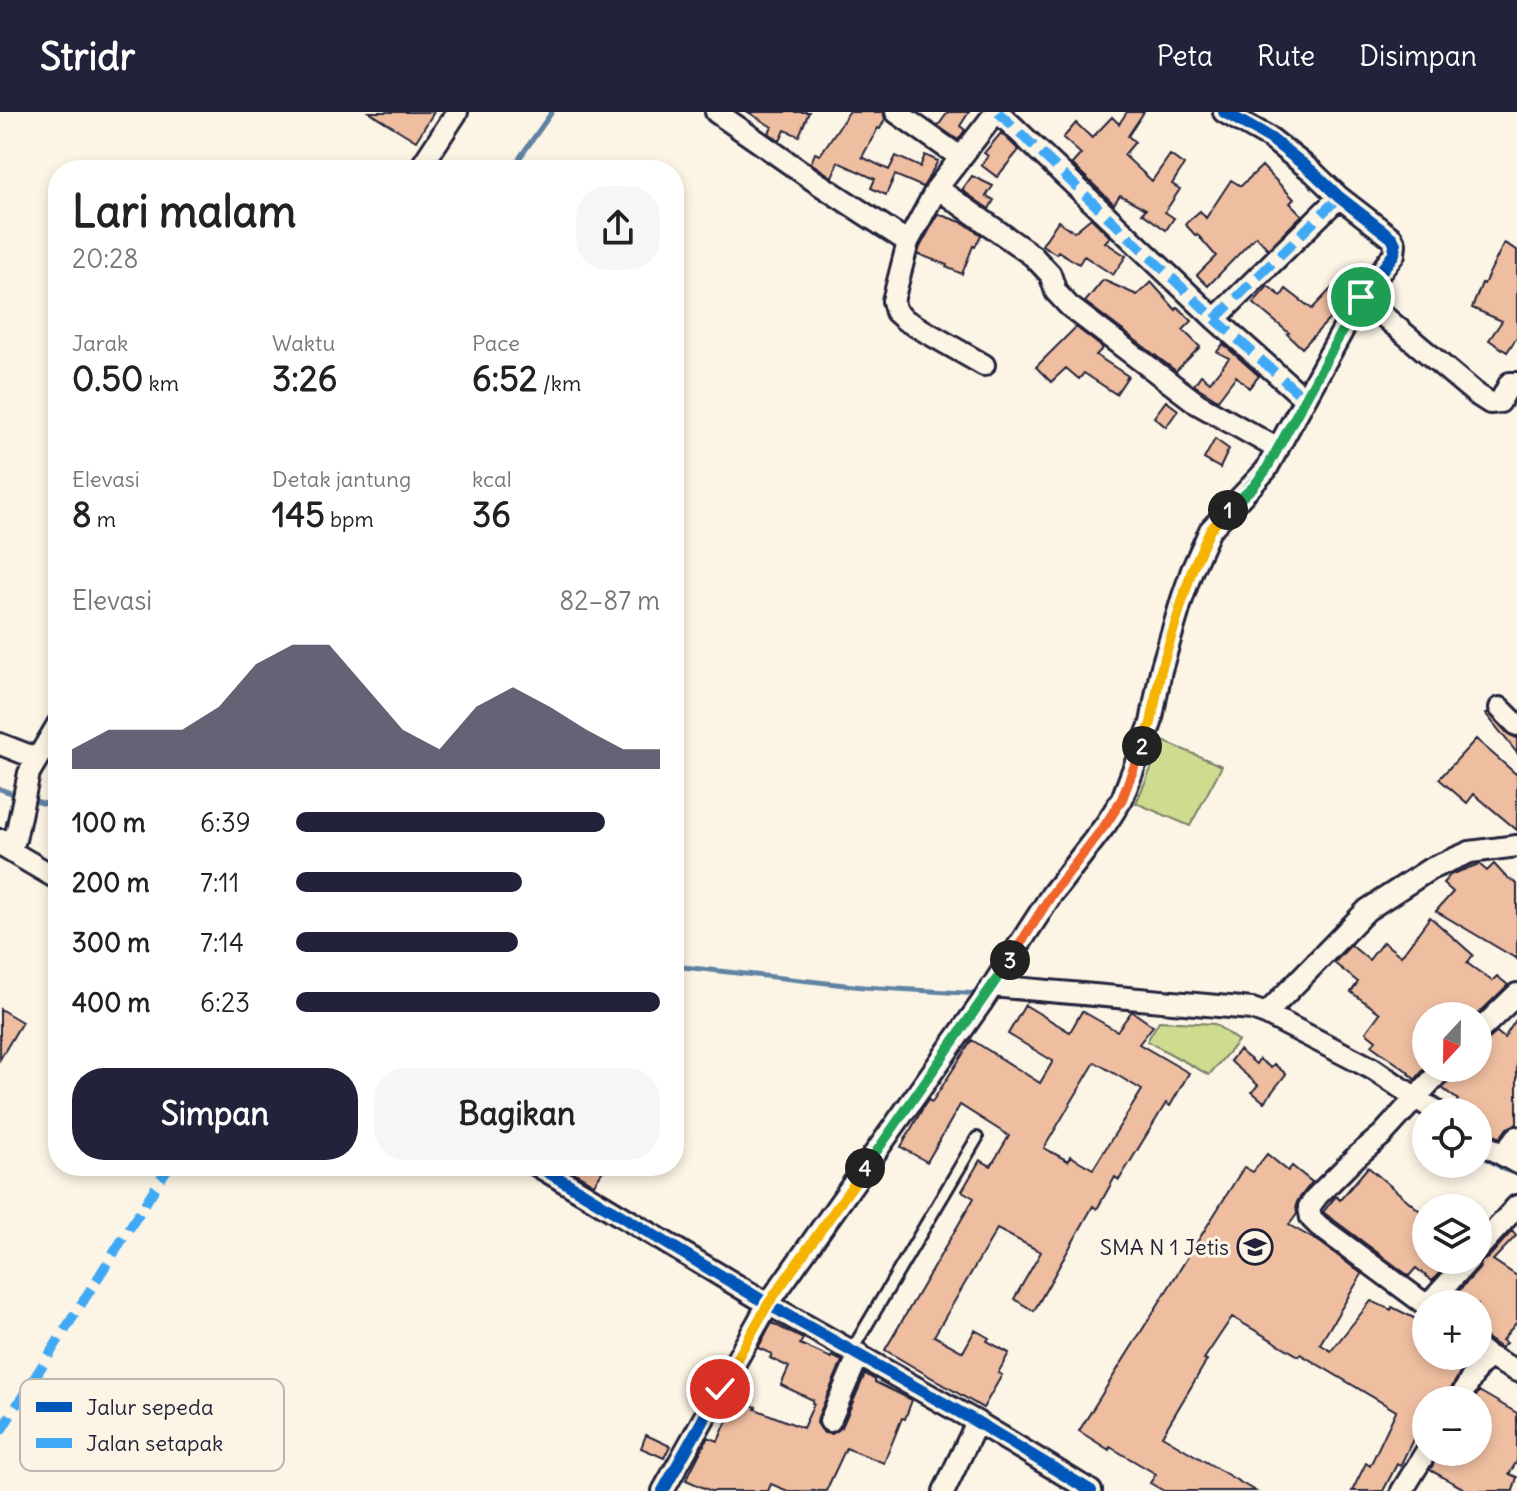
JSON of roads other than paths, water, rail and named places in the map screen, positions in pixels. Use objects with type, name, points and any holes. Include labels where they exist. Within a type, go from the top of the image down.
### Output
[{"type":"street","points":[[426,160],[457,112]]},
{"type":"street","points":[[716,112],[908,242]]},
{"type":"street","points":[[896,112],[960,157]]},
{"type":"street","points":[[984,365],[905,320],[896,312],[893,301],[908,242],[937,188],[997,112],[1215,319],[1305,399]]},
{"type":"street","points":[[663,1491],[768,1304],[988,993],[1052,894],[1122,799],[1151,723],[1161,670],[1192,570],[1210,530],[1266,470],[1361,297],[1394,254],[1392,238],[1339,197],[1313,172],[1270,138],[1224,112]]},
{"type":"street","points":[[937,188],[1033,256],[1050,274],[1056,292],[1069,306],[1198,404],[1278,449]]},
{"type":"street","points":[[1215,319],[1339,197]]},
{"type":"street","points":[[1361,297],[1490,403],[1500,402],[1510,383],[1517,383]]},
{"type":"street","points":[[1500,708],[1517,725]]},
{"type":"street","points":[[48,740],[32,766],[5,842],[48,872]]},
{"type":"street","points":[[0,744],[32,766]]},
{"type":"street","points":[[1266,1014],[1367,910],[1430,869],[1470,852],[1517,846]]},
{"type":"street","points":[[988,993],[1252,1009],[1373,1069],[1415,1098],[1430,1082]]},
{"type":"street","points":[[1492,1018],[1517,994]]},
{"type":"street","points":[[1412,1101],[1309,1207],[1311,1218],[1319,1226],[1412,1293]]},
{"type":"street","points":[[1492,1149],[1510,1159],[1517,1137]]},
{"type":"street","points":[[555,1176],[1091,1491]]},
{"type":"street","points":[[1492,1234],[1517,1206]]},
{"type":"street","points":[[1441,1290],[1456,1274]]},
{"type":"street","points":[[830,1421],[855,1352]]},
{"type":"street","points":[[1492,1357],[1517,1371]]},
{"type":"street","points":[[944,1491],[977,1422]]},
{"type":"street","points":[[1402,1491],[1417,1466]]},
{"type":"lane","points":[[855,1352],[977,1138]]},
{"type":"waterway","points":[[518,160],[552,112]]},
{"type":"waterway","points":[[0,789],[19,796]]},
{"type":"waterway","points":[[29,799],[48,805]]},
{"type":"waterway","points":[[684,967],[863,987],[981,994]]},
{"type":"waterway","points":[[1352,1069],[1405,1102]]},
{"type":"waterway","points":[[1492,1162],[1517,1174]]},
{"type":"place","name":"SMA N 1 Jetis","points":[[1255,1247]]}]
